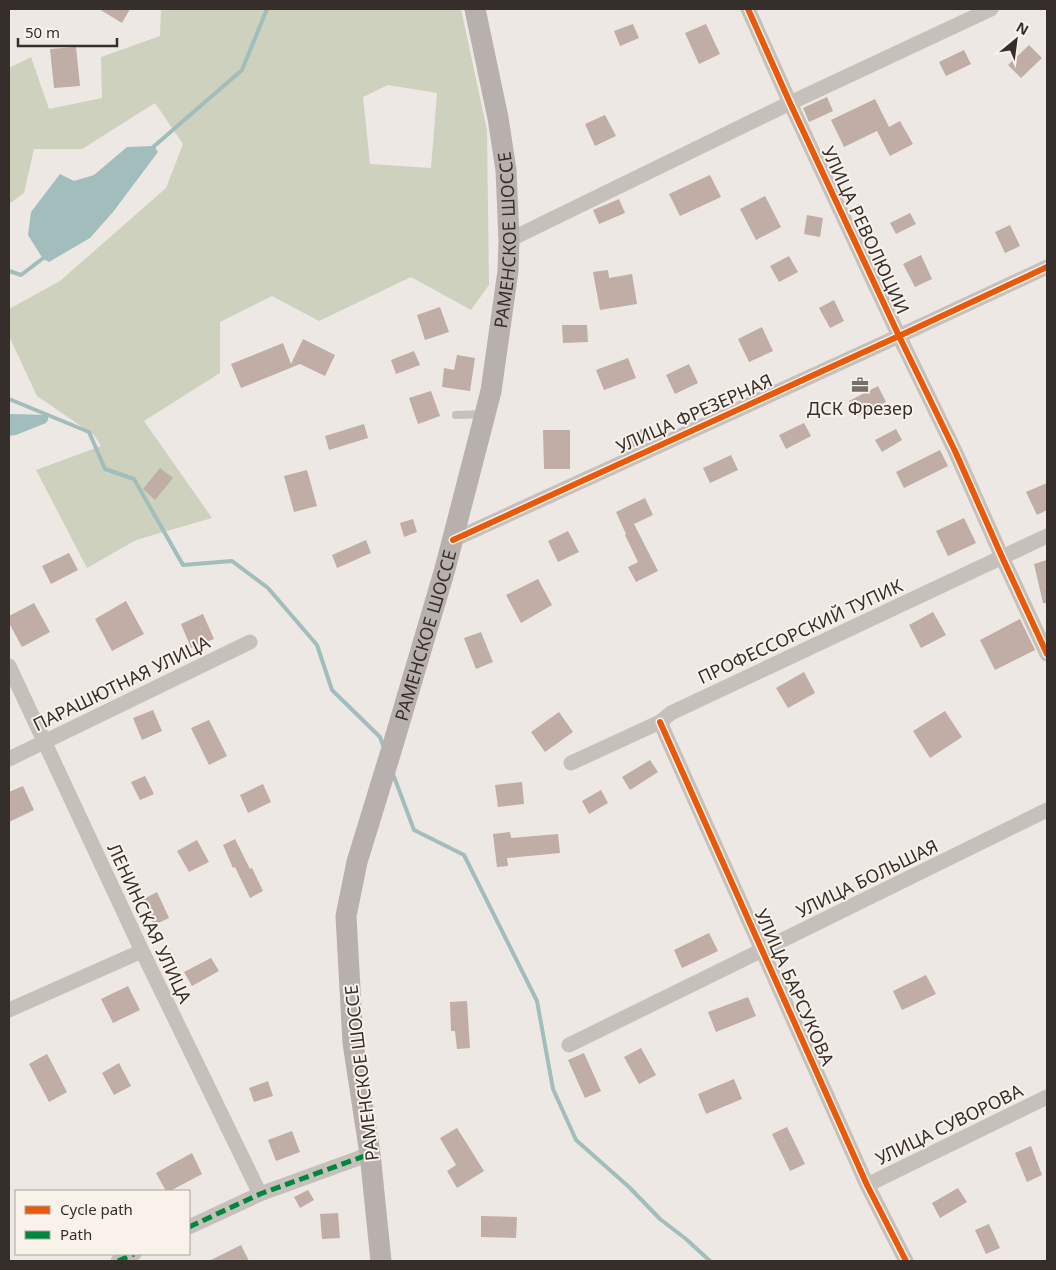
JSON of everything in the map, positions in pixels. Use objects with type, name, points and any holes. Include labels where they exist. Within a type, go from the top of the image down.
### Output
[{"type":"main road","name":"РАМЕНСКОЕ ШОССЕ","points":[[381,1261],[370,1154],[353,1043],[346,916],[357,862],[446,569],[491,391],[507,280],[509,240],[506,170],[498,118],[475,9]]},
{"type":"street","name":"УЛИЦА РЕВОЛЮЦИИ","points":[[748,9],[899,336],[955,451],[1047,654]]},
{"type":"street","points":[[509,240],[984,10]]},
{"type":"street","name":"УЛИЦА ФРЕЗЕРНАЯ","points":[[453,540],[1047,267]]},
{"type":"street","name":"ПРОФЕССОРСКИЙ ТУПИК","points":[[571,763],[660,722],[672,713],[1047,536]]},
{"type":"street","name":"ПАРАШЮТНАЯ УЛИЦА","points":[[9,758],[250,642]]},
{"type":"street","name":"ЛЕНИНСКАЯ УЛИЦА","points":[[9,666],[142,951],[260,1194]]},
{"type":"street","name":"УЛИЦА БАРСУКОВА","points":[[660,722],[867,1185],[906,1261]]},
{"type":"street","name":"УЛИЦА БОЛЬШАЯ","points":[[569,1044],[1047,810]]},
{"type":"street","points":[[9,1010],[142,951]]},
{"type":"street","name":"УЛИЦА СУВОРОВА","points":[[867,1185],[1047,1098]]},
{"type":"street","points":[[190,1227],[260,1194],[370,1154]]},
{"type":"street","points":[[118,1261],[132,1255]]},
{"type":"lane","points":[[456,415],[485,414]]},
{"type":"green space","points":[[161,9],[461,9],[487,130],[489,285],[471,310],[411,277],[319,321],[272,296],[220,322],[220,373],[144,421],[212,518],[136,540],[87,568],[36,470],[101,446],[94,435],[37,396],[9,336],[9,309],[60,281],[166,188],[183,144],[155,103],[82,149],[34,149],[24,193],[9,204],[9,68],[31,57],[49,109],[102,98],[101,57],[160,36]],"holes":[[[388,85],[437,93],[431,168],[370,164],[363,97]]]},
{"type":"water","points":[[154,146],[158,152],[113,212],[90,238],[49,262],[43,259],[28,235],[31,212],[60,174],[74,181],[94,175],[127,147]]},
{"type":"water","points":[[10,414],[48,415],[48,420],[46,423],[9,436]]},
{"type":"building","points":[[99,9],[130,9],[122,23]]},
{"type":"building","points":[[633,24],[639,38],[620,46],[614,31]]},
{"type":"building","points":[[706,24],[720,54],[699,64],[685,33]]},
{"type":"building","points":[[1029,45],[1042,58],[1021,78],[1008,65]]},
{"type":"building","points":[[76,47],[80,86],[54,88],[50,49]]},
{"type":"building","points":[[964,50],[971,64],[946,76],[939,62]]},
{"type":"building","points":[[827,97],[833,111],[809,122],[803,108]]},
{"type":"building","points":[[875,99],[889,127],[900,121],[913,144],[890,156],[877,131],[844,147],[831,120]]},
{"type":"building","points":[[605,115],[616,136],[595,146],[585,124]]},
{"type":"building","points":[[710,175],[721,197],[680,216],[669,194]]},
{"type":"building","points":[[765,196],[781,227],[756,240],[740,209]]},
{"type":"building","points":[[619,199],[625,213],[599,224],[593,210]]},
{"type":"building","points":[[910,213],[916,224],[896,234],[890,223]]},
{"type":"building","points":[[807,215],[823,218],[820,237],[804,234]]},
{"type":"building","points":[[1010,225],[1020,246],[1005,253],[995,232]]},
{"type":"building","points":[[921,255],[932,279],[915,287],[903,264]]},
{"type":"building","points":[[789,256],[798,272],[779,282],[770,266]]},
{"type":"building","points":[[608,270],[609,278],[632,274],[637,304],[600,310],[593,272]]},
{"type":"building","points":[[834,300],[844,321],[830,328],[819,308]]},
{"type":"building","points":[[440,307],[449,332],[425,340],[417,315]]},
{"type":"building","points":[[562,325],[587,325],[588,342],[563,343]]},
{"type":"building","points":[[762,327],[773,351],[749,362],[738,339]]},
{"type":"building","points":[[303,339],[335,355],[325,376],[300,364],[241,388],[231,364],[283,343],[291,364]]},
{"type":"building","points":[[414,351],[420,365],[396,374],[391,360]]},
{"type":"building","points":[[457,355],[475,358],[470,391],[442,387],[444,368],[454,370]]},
{"type":"building","points":[[628,358],[636,378],[604,390],[596,370]]},
{"type":"building","points":[[689,364],[698,383],[675,394],[666,375]]},
{"type":"building","points":[[878,386],[886,402],[857,416],[849,401]]},
{"type":"building","points":[[431,391],[440,416],[418,424],[409,398]]},
{"type":"building","points":[[804,423],[811,436],[786,449],[779,435]]},
{"type":"building","points":[[364,424],[368,438],[329,450],[325,436]]},
{"type":"building","points":[[642,429],[647,441],[627,450],[622,437]]},
{"type":"building","points":[[896,429],[902,440],[882,452],[875,440]]},
{"type":"building","points":[[543,430],[570,430],[570,469],[544,469]]},
{"type":"building","points":[[940,450],[948,466],[904,488],[896,472]]},
{"type":"building","points":[[731,455],[738,470],[710,483],[703,468]]},
{"type":"building","points":[[160,468],[173,478],[155,500],[143,489]]},
{"type":"building","points":[[307,470],[317,506],[294,512],[284,476]]},
{"type":"building","points":[[1047,483],[1047,510],[1037,515],[1026,492]]},
{"type":"building","points":[[645,498],[653,515],[634,524],[658,571],[636,582],[628,567],[638,562],[616,512]]},
{"type":"building","points":[[964,518],[976,543],[948,556],[936,531]]},
{"type":"building","points":[[413,519],[417,532],[404,537],[400,523]]},
{"type":"building","points":[[568,531],[579,552],[558,562],[548,541]]},
{"type":"building","points":[[366,540],[371,553],[337,568],[332,555]]},
{"type":"building","points":[[69,553],[78,570],[51,584],[42,566]]},
{"type":"building","points":[[1047,560],[1047,603],[1043,603],[1034,564]]},
{"type":"building","points":[[538,579],[552,605],[521,623],[506,595]]},
{"type":"building","points":[[126,601],[144,634],[112,651],[95,619]]},
{"type":"building","points":[[34,603],[50,632],[22,647],[9,623],[9,616]]},
{"type":"building","points":[[933,612],[946,635],[921,648],[909,625]]},
{"type":"building","points":[[203,614],[214,639],[191,648],[181,624]]},
{"type":"building","points":[[1020,619],[1035,650],[995,670],[980,640]]},
{"type":"building","points":[[481,632],[493,662],[476,669],[464,638]]},
{"type":"building","points":[[804,672],[815,693],[788,708],[776,688]]},
{"type":"building","points":[[153,710],[162,731],[142,740],[133,718]]},
{"type":"building","points":[[945,711],[962,737],[930,758],[913,731]]},
{"type":"building","points":[[559,712],[573,732],[545,752],[531,732]]},
{"type":"building","points":[[209,720],[227,756],[209,765],[191,728]]},
{"type":"building","points":[[650,760],[658,772],[630,790],[622,777]]},
{"type":"building","points":[[145,776],[154,794],[140,800],[131,782]]},
{"type":"building","points":[[522,782],[524,804],[498,807],[495,785]]},
{"type":"building","points":[[263,784],[271,802],[248,813],[240,795]]},
{"type":"building","points":[[23,786],[34,810],[9,822],[9,792]]},
{"type":"building","points":[[601,790],[608,803],[589,814],[582,801]]},
{"type":"building","points":[[510,832],[511,838],[558,834],[560,853],[507,858],[508,866],[497,867],[493,834]]},
{"type":"building","points":[[235,839],[263,891],[250,898],[235,867],[233,868],[223,845]]},
{"type":"building","points":[[197,840],[209,862],[189,872],[177,851]]},
{"type":"building","points":[[157,892],[169,918],[154,925],[142,900]]},
{"type":"building","points":[[709,933],[718,951],[682,968],[674,950]]},
{"type":"building","points":[[211,958],[219,971],[192,986],[184,972]]},
{"type":"building","points":[[926,975],[936,994],[902,1010],[893,991]]},
{"type":"building","points":[[128,986],[140,1010],[113,1023],[101,999]]},
{"type":"building","points":[[748,997],[756,1016],[716,1032],[708,1012]]},
{"type":"building","points":[[467,1001],[470,1048],[457,1049],[455,1031],[451,1031],[450,1002]]},
{"type":"building","points":[[641,1048],[656,1075],[639,1084],[624,1057]]},
{"type":"building","points":[[584,1053],[601,1091],[585,1098],[568,1060]]},
{"type":"building","points":[[47,1054],[67,1092],[49,1102],[29,1064]]},
{"type":"building","points":[[119,1063],[131,1086],[114,1095],[102,1073]]},
{"type":"building","points":[[734,1079],[742,1099],[706,1114],[698,1094]]},
{"type":"building","points":[[268,1081],[273,1096],[254,1102],[249,1088]]},
{"type":"building","points":[[787,1127],[805,1164],[790,1171],[772,1134]]},
{"type":"building","points":[[457,1128],[484,1171],[457,1188],[447,1171],[456,1165],[440,1138]]},
{"type":"building","points":[[292,1131],[300,1152],[276,1161],[268,1140]]},
{"type":"building","points":[[1031,1146],[1042,1175],[1027,1182],[1015,1153]]},
{"type":"building","points":[[192,1153],[202,1174],[172,1190],[165,1190],[156,1173]]},
{"type":"building","points":[[958,1188],[967,1202],[940,1218],[932,1203]]},
{"type":"building","points":[[308,1190],[314,1200],[300,1208],[294,1197]]},
{"type":"building","points":[[338,1213],[340,1238],[322,1239],[320,1214]]},
{"type":"building","points":[[481,1216],[517,1217],[516,1238],[481,1237]]},
{"type":"building","points":[[989,1224],[1000,1248],[986,1254],[975,1230]]},
{"type":"building","points":[[241,1245],[249,1261],[209,1261]]},
{"type":"waterway","points":[[152,148],[242,70],[267,9]]},
{"type":"waterway","points":[[9,271],[21,275],[46,256]]},
{"type":"waterway","points":[[9,399],[89,432],[105,469],[134,479],[183,565],[232,561],[268,588],[317,645],[332,690],[380,737],[384,748]]},
{"type":"waterway","points":[[393,774],[414,830],[464,855],[537,1001],[553,1089],[576,1140],[629,1187],[660,1219],[710,1261]]},
{"type":"marked path","points":[[190,1227],[260,1194],[370,1154]]},
{"type":"marked path","points":[[118,1261],[132,1255]]},
{"type":"cycle path","points":[[748,9],[899,336],[955,451],[1047,654]]},
{"type":"cycle path","points":[[453,540],[1047,267]]},
{"type":"cycle path","points":[[660,722],[867,1185],[906,1261]]},
{"type":"place","name":"ДСК Фрезер","points":[[860,385]]}]
